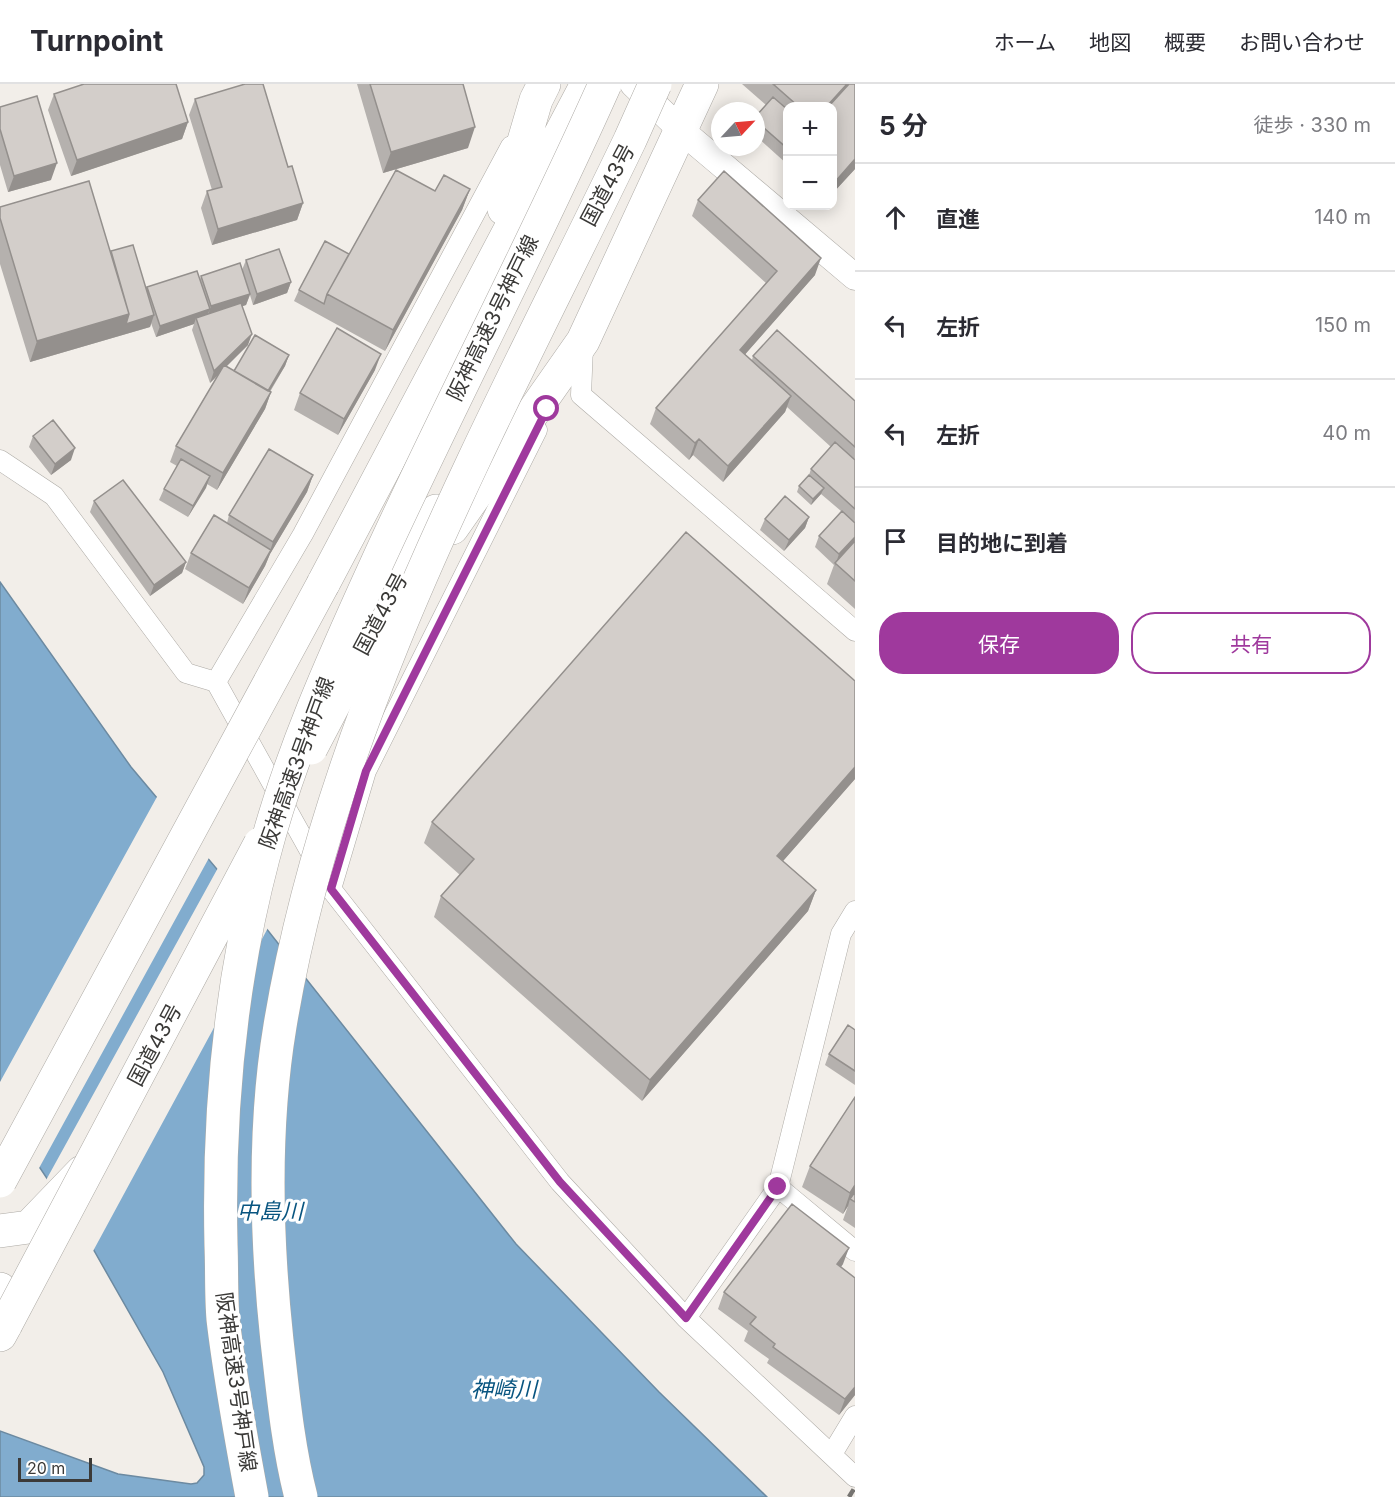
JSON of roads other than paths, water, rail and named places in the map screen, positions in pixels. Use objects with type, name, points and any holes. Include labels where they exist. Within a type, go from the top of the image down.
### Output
[{"type":"highway","points":[[0,1180],[377,483],[486,271],[587,84]]},
{"type":"highway","name":"阪神高速3号神戸線","points":[[252,1497],[237,1418],[223,1316],[220,1207],[222,1116],[232,1032],[246,938],[263,858],[294,762],[342,640],[430,446],[605,84]]},
{"type":"highway","points":[[441,524],[583,340],[702,84]]},
{"type":"highway","points":[[302,1497],[284,1404],[273,1303],[269,1206],[272,1110],[280,1028],[297,944],[349,759],[386,659],[468,475],[630,141],[650,88]]},
{"type":"highway","name":"国道43号","points":[[3,1330],[356,662],[441,524],[650,88]]},
{"type":"highway","points":[[486,271],[540,92]]},
{"type":"highway","points":[[0,1231],[29,1227],[92,1162]]},
{"type":"highway","points":[[0,1289],[3,1330]]},
{"type":"street","points":[[650,88],[682,131],[855,277]]},
{"type":"street","points":[[216,682],[303,534],[540,92]]},
{"type":"street","points":[[331,889],[366,771],[583,340]]},
{"type":"street","points":[[583,340],[581,395],[855,631]]},
{"type":"street","points":[[0,460],[54,496],[186,673],[216,682],[331,889],[560,1182],[686,1318],[855,1478]]},
{"type":"street","points":[[686,1318],[778,1187],[855,911]]},
{"type":"street","points":[[778,1187],[855,1251]]},
{"type":"street","points":[[832,1454],[855,1416]]},
{"type":"water","name":"中島川","points":[[0,582],[131,767],[258,918],[516,1244],[659,1392],[767,1497],[0,1497],[0,1431],[118,1474],[191,1484],[197,1483],[204,1475],[204,1467],[163,1372],[88,1240],[0,1108]]},
{"type":"railway","points":[[849,1497],[855,1487]]},
{"type":"water label","name":"神崎川","points":[[504,1389]]}]
